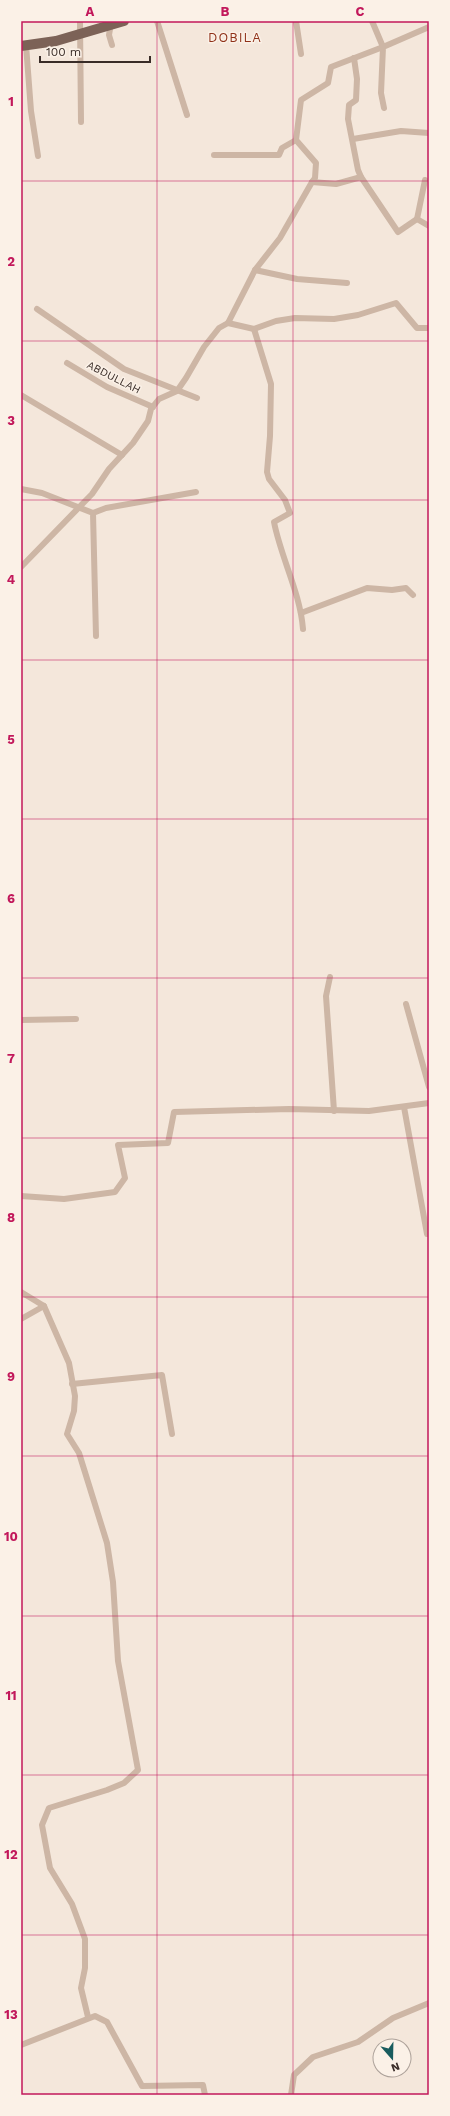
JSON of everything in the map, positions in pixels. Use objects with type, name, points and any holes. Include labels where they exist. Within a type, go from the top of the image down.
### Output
[{"type":"main road","points":[[24,46],[56,41],[111,23],[124,21]]},
{"type":"street","points":[[80,21],[81,122]]},
{"type":"street","points":[[157,21],[187,115]]},
{"type":"street","points":[[296,21],[301,54]]},
{"type":"street","points":[[372,21],[383,47],[381,93],[384,108]]},
{"type":"street","points":[[111,23],[110,36],[112,45]]},
{"type":"street","points":[[21,567],[81,508],[109,469],[133,443],[148,421],[153,407],[159,399],[177,390],[186,378],[204,347],[219,328],[228,323],[255,270],[280,238],[315,178],[316,163],[296,140],[301,100],[328,84],[331,67],[429,27]]},
{"type":"street","points":[[24,46],[31,111],[38,156]]},
{"type":"street","points":[[354,58],[357,79],[356,100],[349,105],[348,119],[358,170],[361,177],[398,232],[417,219],[424,180]]},
{"type":"street","points":[[353,139],[401,131],[429,133]]},
{"type":"street","points":[[214,155],[279,155],[282,148],[296,140]]},
{"type":"street","points":[[312,182],[336,184],[361,177]]},
{"type":"street","points":[[417,219],[429,226]]},
{"type":"street","points":[[255,270],[297,279],[347,284]]},
{"type":"street","points":[[228,323],[254,329],[276,321],[295,318],[334,319],[358,315],[396,304],[417,328],[429,328]]},
{"type":"street","points":[[37,309],[124,369],[197,398]]},
{"type":"street","points":[[254,329],[271,384],[270,436],[267,472],[269,479],[285,500],[290,512],[274,522],[279,547],[301,613],[302,629]]},
{"type":"street","name":"ABDULLAH","points":[[67,363],[107,387],[153,407]]},
{"type":"street","points":[[21,395],[122,455]]},
{"type":"street","points":[[21,489],[42,493],[93,514]]},
{"type":"street","points":[[93,514],[106,508],[196,492]]},
{"type":"street","points":[[93,514],[96,636]]},
{"type":"street","points":[[301,613],[367,588],[392,590],[406,588],[413,595]]},
{"type":"street","points":[[330,977],[326,996],[334,1111]]},
{"type":"street","points":[[406,1004],[429,1087]]},
{"type":"street","points":[[21,1020],[76,1019]]},
{"type":"street","points":[[21,1196],[64,1199],[115,1192],[125,1178],[118,1146],[168,1143],[174,1112],[289,1109],[369,1111],[404,1107],[418,1103],[429,1103]]},
{"type":"street","points":[[404,1107],[427,1234]]},
{"type":"street","points":[[21,1292],[44,1306],[68,1363],[75,1396],[74,1411],[67,1434],[81,1460],[107,1543],[113,1582],[118,1661],[138,1770],[124,1783],[107,1790],[49,1808],[42,1825],[50,1868],[72,1904],[85,1939],[85,1968],[81,1988],[88,2017]]},
{"type":"street","points":[[21,1319],[44,1306]]},
{"type":"street","points":[[72,1384],[162,1375],[172,1434]]},
{"type":"street","points":[[291,2095],[294,2075],[313,2057],[358,2042],[393,2018],[429,2003]]},
{"type":"street","points":[[21,2045],[88,2017],[95,2016],[107,2022],[142,2086],[203,2085],[205,2095]]},
{"type":"district","name":"DOBILA","points":[[235,37]]}]
